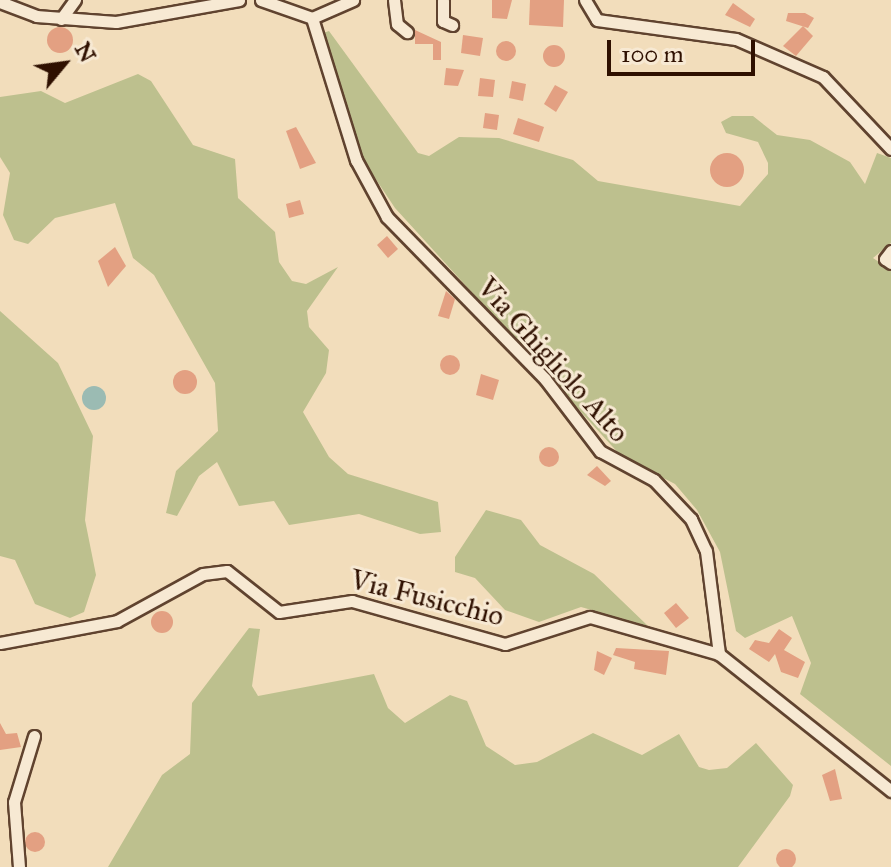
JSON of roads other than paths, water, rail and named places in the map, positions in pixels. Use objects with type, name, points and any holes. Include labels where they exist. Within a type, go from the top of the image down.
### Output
[{"type":"street","points":[[61,19],[75,0]]},
{"type":"street","points":[[0,2],[61,19],[132,22],[239,0]]},
{"type":"street","points":[[261,0],[312,18],[353,0]]},
{"type":"street","points":[[394,0],[397,24],[407,32]]},
{"type":"street","points":[[443,0],[443,21],[452,25]]},
{"type":"street","points":[[585,0],[597,20],[736,39],[823,77],[891,149]]},
{"type":"street","name":"Via Ghigliolo Alto","points":[[312,18],[356,160],[387,217],[545,379],[600,451],[654,480],[699,530],[719,654]]},
{"type":"street","points":[[891,251],[885,259],[891,263]]},
{"type":"street","name":"Via Fusicchio","points":[[0,643],[117,621],[203,574],[227,571],[279,612],[352,601],[505,644],[590,617],[719,654]]},
{"type":"street","points":[[719,654],[891,791]]},
{"type":"street","points":[[19,867],[14,802],[34,736]]},
{"type":"water","points":[[94,386],[103,389],[106,398],[103,407],[94,410],[85,407],[82,398],[85,389]]}]
